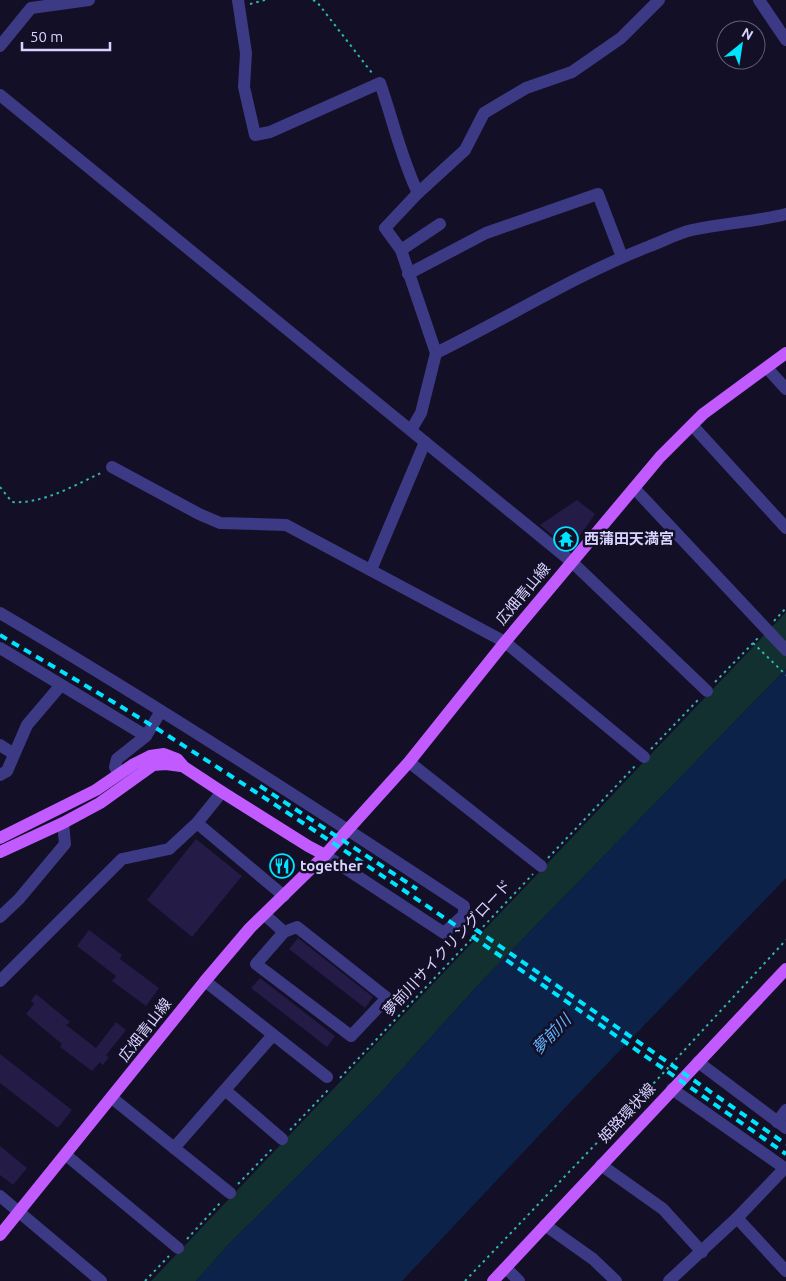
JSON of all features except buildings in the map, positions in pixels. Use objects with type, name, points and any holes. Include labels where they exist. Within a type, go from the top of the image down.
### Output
[{"type":"main road","name":"広畑青山線","points":[[0,1235],[205,981],[264,914],[325,855],[410,762],[504,642],[634,488],[703,414],[786,353]]},
{"type":"main road","points":[[0,838],[96,790],[142,760],[164,754],[177,759],[184,767],[222,792],[325,855]]},
{"type":"main road","points":[[0,852],[63,823],[100,803],[153,765],[166,764],[184,767]]},
{"type":"main road","name":"姫路環状線","points":[[493,1281],[672,1089],[784,976]]},
{"type":"street","points":[[0,46],[31,8],[86,0]]},
{"type":"street","points":[[411,430],[421,413],[436,353],[401,250],[385,228],[418,193],[465,150],[484,113],[526,88],[572,72],[621,38],[659,0]]},
{"type":"street","points":[[759,0],[786,40]]},
{"type":"street","points":[[239,3],[246,53],[244,87],[255,135],[270,132],[380,83],[398,134],[405,165],[418,193]]},
{"type":"street","points":[[0,95],[572,562],[707,691]]},
{"type":"street","points":[[408,274],[486,233],[598,194],[622,256]]},
{"type":"street","points":[[436,353],[494,325],[557,288],[622,256],[692,230],[758,221],[786,214]]},
{"type":"street","points":[[401,250],[440,224]]},
{"type":"street","points":[[767,368],[786,389]]},
{"type":"street","points":[[692,425],[786,528]]},
{"type":"street","points":[[371,570],[425,442]]},
{"type":"street","points":[[112,467],[199,514],[220,523],[286,525],[504,642],[644,757]]},
{"type":"street","points":[[634,488],[767,632],[786,650]]},
{"type":"street","points":[[0,614],[92,667],[348,830],[464,906],[464,915],[444,933],[325,855]]},
{"type":"street","points":[[0,648],[146,736]]},
{"type":"street","points":[[0,775],[7,771],[27,725],[61,685]]},
{"type":"street","points":[[119,774],[115,767],[117,760],[146,736],[161,711]]},
{"type":"street","points":[[0,745],[14,754]]},
{"type":"street","points":[[410,762],[541,866]]},
{"type":"street","points":[[0,981],[122,859],[169,849],[196,823],[222,792]]},
{"type":"street","points":[[0,917],[19,899],[65,844],[63,823]]},
{"type":"street","points":[[196,823],[284,896]]},
{"type":"street","points":[[264,914],[284,932]]},
{"type":"street","points":[[297,927],[387,998],[351,1036],[256,964],[284,932],[297,927]]},
{"type":"street","points":[[205,981],[330,1081]]},
{"type":"street","points":[[174,1148],[273,1035]]},
{"type":"street","points":[[698,1062],[781,1125],[786,1110]]},
{"type":"street","points":[[669,1281],[702,1252],[786,1169],[672,1089]]},
{"type":"street","points":[[225,1090],[282,1139]]},
{"type":"street","points":[[112,1098],[230,1193]]},
{"type":"street","points":[[66,1155],[178,1248]]},
{"type":"street","points":[[601,1165],[662,1209],[702,1252]]},
{"type":"street","points":[[0,1196],[101,1281]]},
{"type":"street","points":[[737,1218],[786,1271]]},
{"type":"street","points":[[545,1225],[593,1259],[616,1281]]},
{"type":"street","points":[[506,1268],[519,1281]]},
{"type":"path","points":[[239,3],[265,0]]},
{"type":"path","points":[[312,0],[317,2],[380,83]]},
{"type":"path","points":[[0,487],[12,502],[28,503],[68,489],[112,467]]},
{"type":"path","name":"夢前川サイクリングロード","points":[[340,1078],[707,691],[753,643],[767,632],[786,608]]},
{"type":"path","points":[[753,643],[786,674]]},
{"type":"path","points":[[465,1281],[654,1083],[786,940]]},
{"type":"path","points":[[145,1281],[282,1139],[330,1081]]},
{"type":"green space","points":[[786,612],[786,669],[479,984],[376,1098],[229,1244],[196,1281],[151,1281]]},
{"type":"water","name":"夢前川","points":[[786,669],[786,878],[578,1094],[402,1281],[196,1281],[229,1244],[376,1098],[479,984]]},
{"type":"railway","points":[[0,635],[151,725],[232,776],[471,936],[786,1154]]},
{"type":"railway","points":[[260,786],[417,889]]},
{"type":"railway","points":[[475,929],[786,1144]]},
{"type":"place","name":"西蒲田天満宮","points":[[566,539]]},
{"type":"place","name":"together","points":[[282,866]]}]
